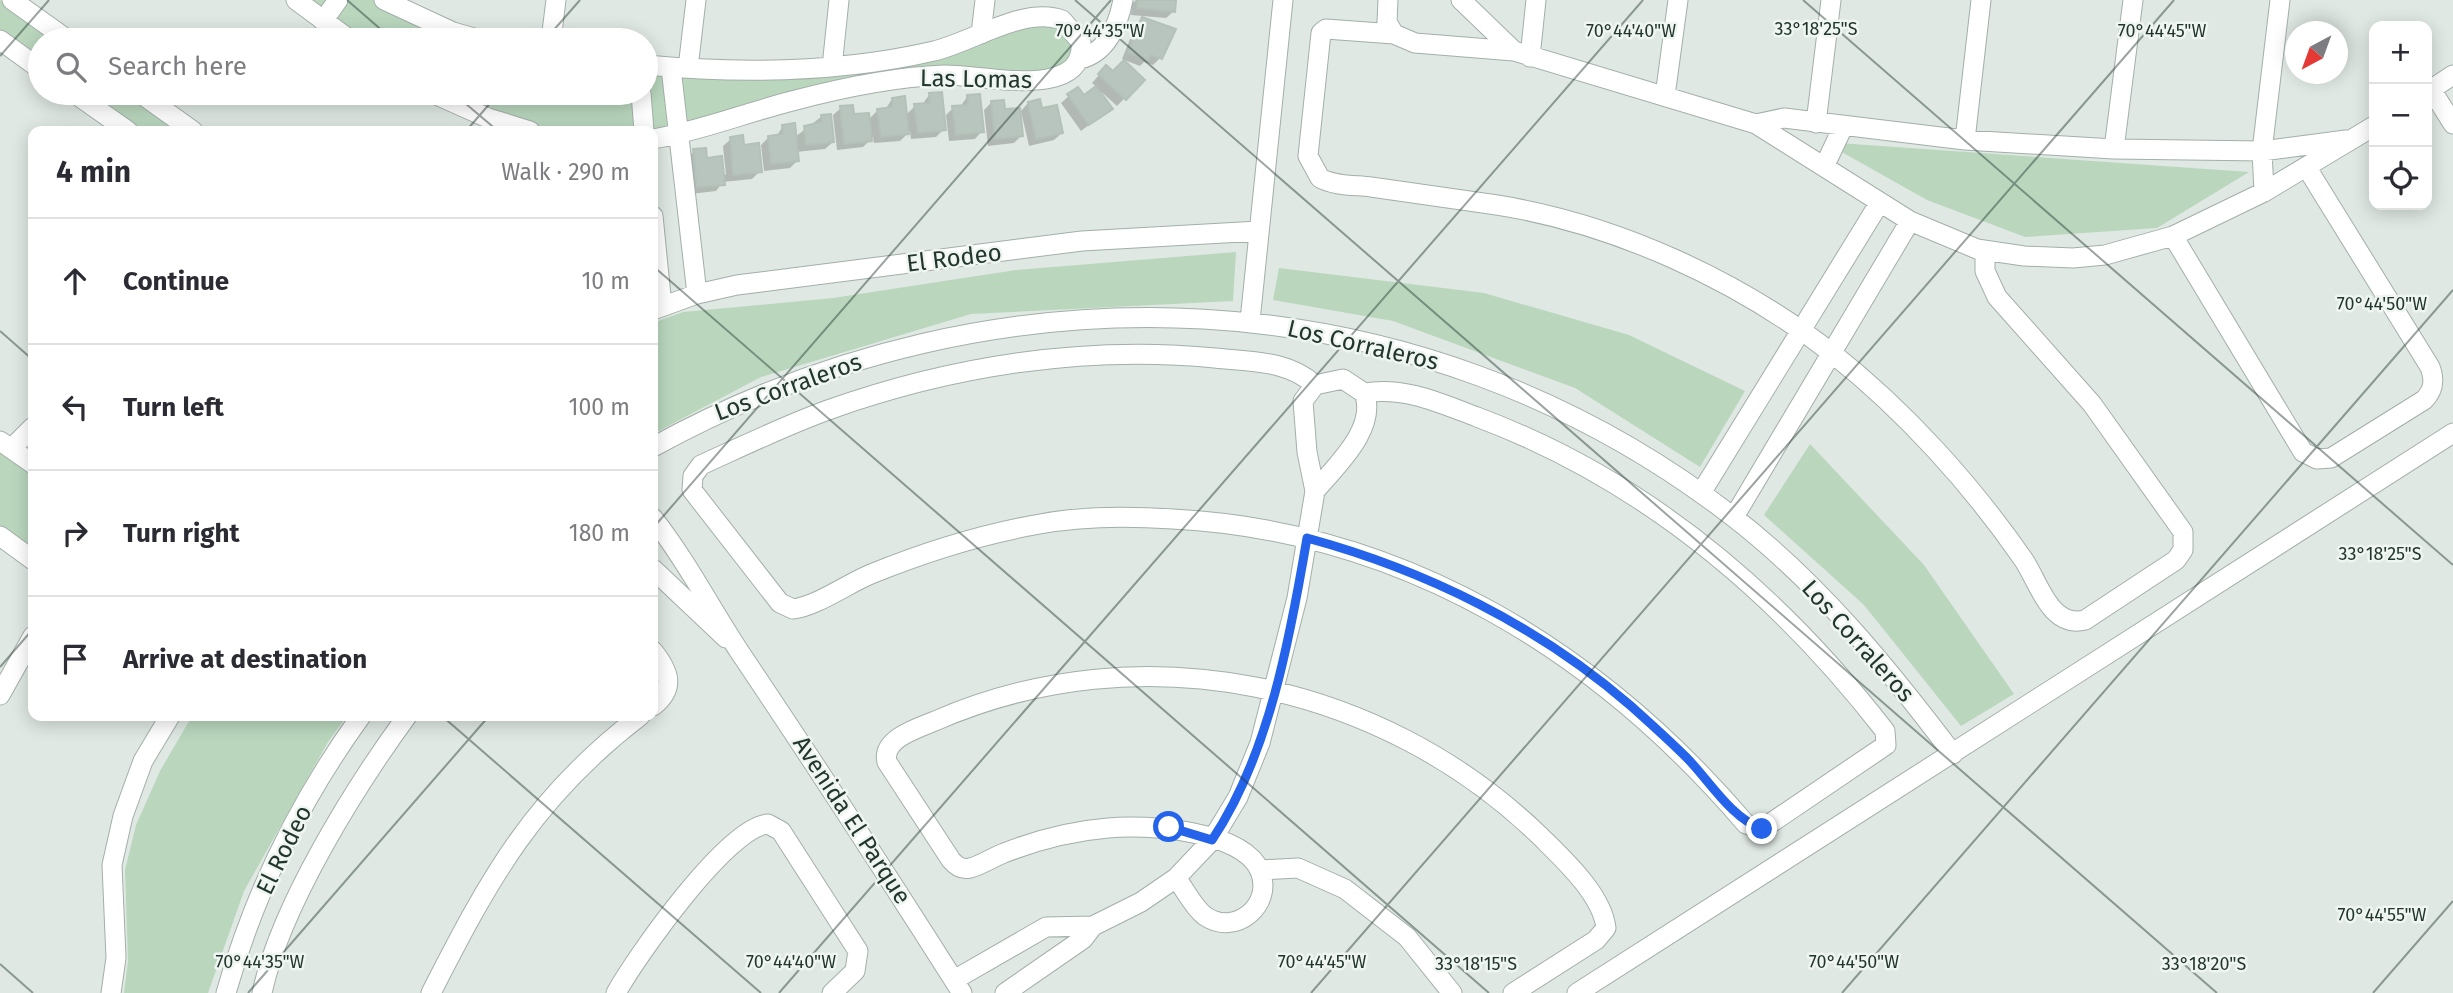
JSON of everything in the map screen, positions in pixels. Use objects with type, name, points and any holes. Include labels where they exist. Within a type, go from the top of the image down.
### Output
[{"type":"street","points":[[12,0],[51,28]]},
{"type":"street","points":[[296,0],[333,28]]},
{"type":"street","points":[[323,21],[338,0]]},
{"type":"street","points":[[384,0],[410,6],[456,28]]},
{"type":"street","points":[[552,28],[556,0]]},
{"type":"street","points":[[696,0],[679,68],[679,135],[697,294]]},
{"type":"street","points":[[832,67],[839,0]]},
{"type":"street","points":[[981,34],[985,0]]},
{"type":"street","points":[[1080,59],[1094,56],[1102,50],[1123,0]]},
{"type":"street","points":[[1250,321],[1283,0]]},
{"type":"street","points":[[1388,0],[1387,22],[1394,34]]},
{"type":"street","points":[[1461,0],[1522,54]]},
{"type":"street","points":[[1522,54],[1536,0]]},
{"type":"street","points":[[1665,96],[1678,0]]},
{"type":"street","points":[[1816,123],[1831,0]]},
{"type":"street","points":[[1965,140],[1981,0]]},
{"type":"street","points":[[2114,149],[2133,0]]},
{"type":"street","points":[[2264,192],[2262,151],[2280,0]]},
{"type":"street","name":"Las Lomas","points":[[658,66],[780,72],[832,67],[936,51],[1036,15],[1053,16],[1062,20],[1076,33],[1080,42],[1080,59],[1067,73],[1039,81],[947,75],[891,79],[792,101],[679,135],[658,138]]},
{"type":"street","points":[[1985,251],[1985,271],[1997,297],[2092,404],[2180,527],[2185,544],[2176,560],[2085,620],[2069,622],[2061,618],[2024,560],[1982,504],[1910,425],[1833,354],[1802,332],[1688,267],[1629,241],[1560,218],[1320,178],[1308,156],[1321,33],[1326,29],[1394,34],[1415,43],[1522,54],[1756,124],[1910,221],[1985,251],[2073,258],[2138,248],[2173,236],[2264,192],[2369,128]]},
{"type":"street","points":[[0,40],[28,60]]},
{"type":"street","points":[[887,59],[891,79]]},
{"type":"street","points":[[2432,89],[2453,75]]},
{"type":"street","points":[[2432,95],[2453,124]]},
{"type":"street","points":[[91,105],[121,126]]},
{"type":"street","points":[[157,105],[186,126]]},
{"type":"street","points":[[459,105],[514,126]]},
{"type":"street","points":[[641,105],[643,126]]},
{"type":"street","points":[[1756,124],[1784,118],[1965,140],[2114,149],[2262,151],[2354,139]]},
{"type":"street","points":[[1824,167],[1843,127]]},
{"type":"street","points":[[2173,236],[2304,452],[2317,459],[2332,458],[2424,400],[2431,391],[2434,379],[2430,367],[2307,168]]},
{"type":"street","points":[[1702,493],[1880,202]]},
{"type":"street","points":[[1734,517],[1791,417],[1833,354],[1910,221]]},
{"type":"street","name":"El Rodeo","points":[[658,308],[697,294],[737,285],[1082,241],[1259,230]]},
{"type":"street","name":"Los Corraleros","points":[[658,444],[709,416],[816,374],[934,340],[1043,321],[1160,316],[1250,321],[1348,337],[1490,380],[1584,422],[1702,493],[1786,563],[1866,643],[1953,754]]},
{"type":"street","points":[[1315,385],[1287,366],[1205,357],[1105,356],[1005,365],[921,382],[827,411],[701,465],[691,482],[695,497],[780,603],[793,609],[862,578],[937,550],[1042,523],[1121,518],[1197,520],[1235,524],[1307,538],[1424,578],[1469,599],[1555,649],[1596,678],[1657,729],[1746,824],[1762,829],[1886,745],[1885,731],[1869,710],[1789,619],[1739,573],[1653,508],[1574,461],[1489,422],[1401,391],[1364,393]]},
{"type":"street","points":[[958,986],[1046,928],[1093,926],[1141,902],[1176,878],[1212,840],[1238,797],[1260,743],[1297,598],[1315,491],[1307,452],[1303,401],[1315,385],[1324,380],[1343,379],[1364,393],[1368,410],[1363,427],[1315,491]]},
{"type":"street","points":[[28,430],[6,444],[28,460]]},
{"type":"street","points":[[1577,993],[2453,433]]},
{"type":"street","name":"Avenida El Parque","points":[[658,525],[703,587],[738,649],[775,700],[958,986]]},
{"type":"street","points":[[0,536],[28,556]]},
{"type":"street","name":"Avenida El Parque","points":[[658,574],[738,649]]},
{"type":"street","points":[[0,695],[28,644]]},
{"type":"street","points":[[658,657],[669,678],[665,694],[658,701]]},
{"type":"street","points":[[1176,878],[1205,916],[1217,922],[1231,923],[1249,915],[1261,901],[1264,883],[1260,870],[1243,853],[1169,827],[1108,828],[1053,837],[971,868],[960,867],[951,860],[887,762],[886,751],[912,731],[950,714],[1002,697],[1069,682],[1151,676],[1233,682],[1273,690],[1350,713],[1422,747],[1467,776],[1520,817],[1575,874],[1605,912],[1606,928],[1596,940],[1513,993]]},
{"type":"street","points":[[111,993],[116,958],[112,865],[123,816],[143,761],[167,721]]},
{"type":"street","name":"El Rodeo","points":[[226,993],[273,868],[313,791],[358,721]]},
{"type":"street","points":[[262,993],[279,939],[321,852],[367,774],[404,721]]},
{"type":"street","points":[[431,993],[491,881],[523,831],[581,765],[634,721]]},
{"type":"street","points":[[616,993],[644,947],[687,893],[751,830],[768,824],[781,831],[858,951],[855,971],[832,993]]},
{"type":"street","points":[[1260,870],[1298,868],[1345,889],[1388,919],[1407,937],[1452,993]]},
{"type":"street","points":[[1005,993],[1083,939],[1093,926]]},
{"type":"green space","points":[[0,0],[39,28],[28,28],[28,51],[0,31]]},
{"type":"green space","points":[[303,0],[373,0],[435,28],[341,28]]},
{"type":"green space","points":[[1029,23],[1067,30],[1075,57],[1039,77],[946,70],[658,130],[658,126],[531,126],[474,105],[658,105],[658,72],[781,78]]},
{"type":"green space","points":[[103,105],[145,105],[174,126],[133,126]]},
{"type":"green space","points":[[1824,142],[2249,172],[2157,228],[2025,237],[1927,200]]},
{"type":"green space","points":[[1236,252],[1233,301],[971,314],[761,377],[658,431],[658,321],[683,312],[833,298],[1016,270]]},
{"type":"green space","points":[[1279,268],[1484,293],[1629,335],[1745,391],[1700,467],[1575,388],[1393,321],[1273,300]]},
{"type":"green space","points":[[1810,444],[1924,565],[2014,694],[1961,726],[1864,605],[1764,515]]},
{"type":"green space","points":[[0,448],[28,469],[28,549],[0,530]]},
{"type":"green space","points":[[189,721],[343,721],[328,742],[244,891],[208,993],[124,993],[128,961],[125,870],[136,825],[160,771]]},
{"type":"building","points":[[1138,0],[1176,0],[1175,12],[1137,8]]},
{"type":"building","points":[[1142,17],[1176,29],[1162,59],[1151,55],[1149,60],[1128,52]]},
{"type":"building","points":[[1124,60],[1145,80],[1126,100],[1098,74],[1106,65],[1113,71]]},
{"type":"building","points":[[1096,86],[1113,109],[1089,125],[1067,94],[1078,87],[1084,95]]},
{"type":"building","points":[[942,92],[946,130],[918,133],[914,104],[930,103],[929,93]]},
{"type":"building","points":[[980,94],[984,132],[956,135],[952,106],[968,105],[967,95]]},
{"type":"building","points":[[905,96],[909,134],[881,137],[877,109],[893,107],[892,98]]},
{"type":"building","points":[[1040,99],[1042,108],[1057,105],[1063,133],[1036,139],[1028,102]]},
{"type":"building","points":[[1004,100],[1005,109],[1020,108],[1023,136],[995,139],[991,101]]},
{"type":"building","points":[[853,105],[854,114],[869,113],[872,141],[844,144],[840,106]]},
{"type":"building","points":[[831,114],[834,142],[806,145],[804,126],[822,122],[821,115]]},
{"type":"building","points":[[795,123],[799,161],[771,164],[768,136],[783,134],[782,125]]},
{"type":"building","points":[[743,135],[744,145],[759,143],[762,172],[733,175],[730,137]]},
{"type":"building","points":[[706,148],[707,158],[722,156],[725,185],[697,187],[693,149]]},
{"type":"route","points":[[1169,827],[1212,840],[1238,797],[1260,743],[1297,598],[1307,538],[1424,578],[1469,599],[1555,649],[1596,678],[1657,729],[1714,786],[1746,824],[1762,829]]}]
